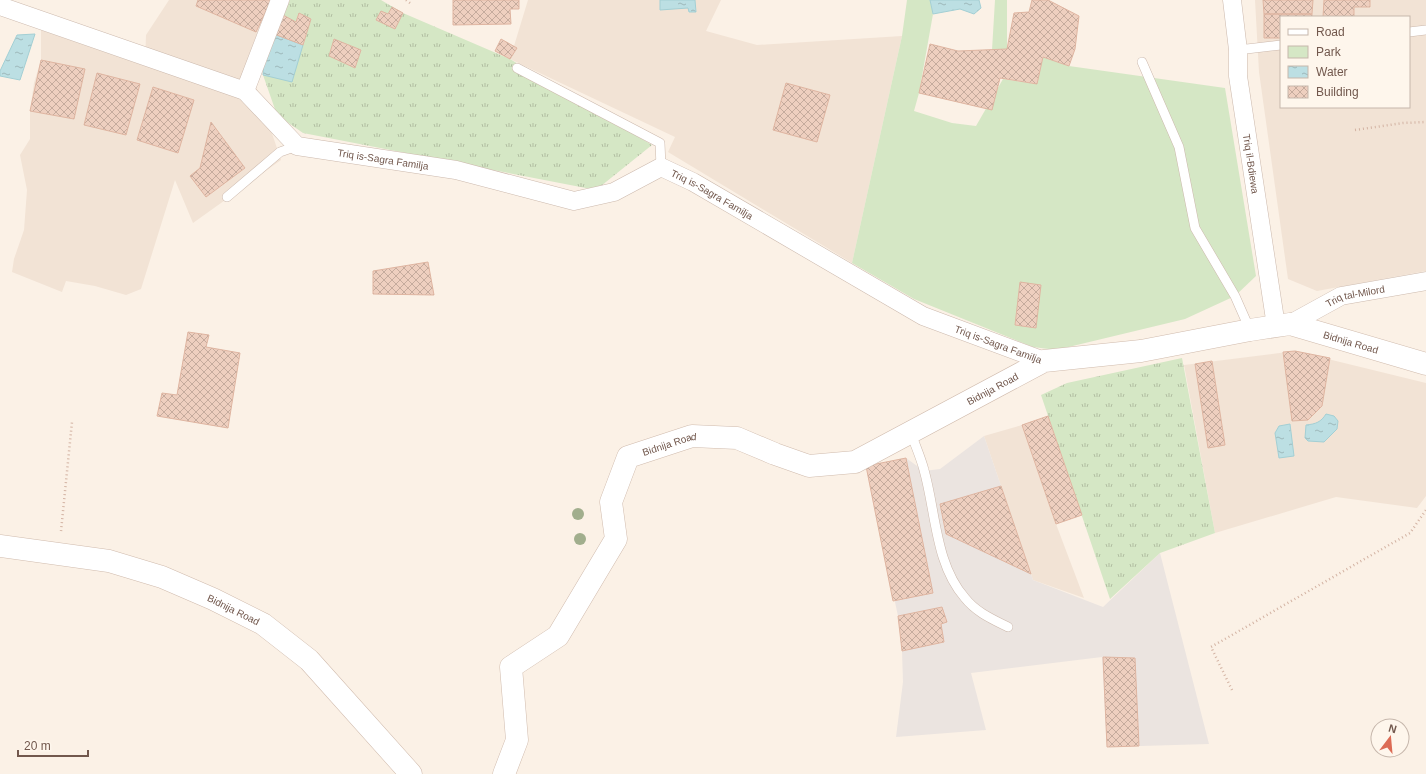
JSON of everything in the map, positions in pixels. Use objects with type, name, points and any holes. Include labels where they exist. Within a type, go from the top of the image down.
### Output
[{"type":"street","points":[[245,90],[280,0]]},
{"type":"street","name":"Triq il-Bdiewa","points":[[1232,0],[1238,50],[1238,76],[1283,325]]},
{"type":"street","points":[[0,6],[245,90],[298,146]]},
{"type":"street","name":"Triq is-Sagra Familja","points":[[298,146],[456,170],[574,201],[614,192],[661,167],[692,182],[923,316],[1044,361],[1141,351],[1283,325]]},
{"type":"street","name":"Triq tal-Milord","points":[[1283,325],[1341,296],[1426,281]]},
{"type":"street","name":"Bidnija Road","points":[[1283,325],[1426,364]]},
{"type":"street","name":"Bidnija Road","points":[[504,774],[517,740],[511,667],[558,636],[616,539],[612,502],[628,457],[692,436],[737,438],[808,466],[855,462],[1044,361]]},
{"type":"street","name":"Bidnija Road","points":[[0,546],[109,561],[162,577],[213,599],[263,624],[309,660],[411,774]]},
{"type":"lane","points":[[1410,32],[1426,30]]},
{"type":"lane","points":[[1238,50],[1280,46]]},
{"type":"lane","points":[[1142,62],[1179,148],[1195,228],[1235,296],[1250,330]]},
{"type":"lane","points":[[517,68],[660,143],[661,167]]},
{"type":"lane","points":[[227,197],[280,152],[298,146]]},
{"type":"lane","points":[[911,433],[924,471],[941,550],[951,576],[964,598],[982,614],[1008,627]]},
{"type":"path","points":[[406,0],[410,3]]},
{"type":"path","points":[[1355,130],[1403,123],[1426,122]]},
{"type":"path","points":[[59,554],[72,422]]},
{"type":"path","points":[[1232,690],[1211,647],[1410,533],[1426,510]]},
{"type":"shaded area","points":[[169,0],[270,0],[247,60],[281,160],[193,223],[175,180],[141,289],[126,295],[95,286],[66,281],[62,292],[12,272],[14,259],[24,230],[27,190],[20,155],[30,139],[30,111],[34,83],[41,60],[41,30],[145,66],[146,35]]},
{"type":"shaded area","points":[[528,0],[721,0],[706,31],[757,45],[902,36],[852,263],[668,152],[675,137],[510,59]]},
{"type":"shaded area","points":[[1255,0],[1426,0],[1426,271],[1317,291],[1288,279],[1259,72]]},
{"type":"shaded area","points":[[1295,351],[1426,383],[1426,496],[1417,508],[1336,497],[1215,533],[1184,365]]},
{"type":"shaded area","points":[[1022,425],[1056,524],[1084,598],[1033,580],[984,436]]},
{"type":"shaded area","points":[[984,436],[1033,580],[1103,607],[1160,553],[1209,744],[1107,747],[1102,657],[971,673],[986,730],[896,737],[903,682],[902,651],[898,616],[866,466],[906,458],[924,471],[940,469]]},
{"type":"green space","points":[[290,0],[381,0],[403,13],[510,59],[652,145],[596,190],[303,133],[277,115],[263,75],[264,53]]},
{"type":"green space","points":[[907,0],[930,0],[933,14],[919,93],[914,111],[952,123],[976,126],[1003,79],[1037,84],[1043,57],[1069,66],[1225,88],[1256,276],[1235,296],[1185,319],[1056,350],[1033,347],[914,299],[852,263],[902,36]]},
{"type":"green space","points":[[995,0],[1007,0],[1007,49],[992,50]]},
{"type":"green space","points":[[1182,358],[1215,533],[1160,553],[1110,599],[1041,395],[1067,383]]},
{"type":"water","points":[[660,0],[695,0],[696,12],[689,12],[688,8],[660,10]]},
{"type":"water","points":[[930,0],[979,0],[981,8],[974,14],[960,9],[933,14]]},
{"type":"water","points":[[35,34],[20,80],[0,76],[0,71],[17,35]]},
{"type":"water","points":[[274,34],[303,45],[292,82],[263,75],[264,53]]},
{"type":"water","points":[[1326,414],[1334,416],[1338,421],[1337,429],[1324,442],[1308,441],[1305,438],[1306,425],[1318,422]]},
{"type":"water","points":[[1290,424],[1294,456],[1279,458],[1275,433],[1279,426]]},
{"type":"building","points":[[198,0],[271,0],[256,32],[196,6]]},
{"type":"building","points":[[453,0],[519,0],[519,9],[510,9],[511,24],[453,25]]},
{"type":"building","points":[[1032,0],[1048,0],[1079,16],[1075,49],[1069,66],[1043,57],[1037,84],[1000,78],[992,110],[919,93],[930,44],[958,51],[1007,49],[1014,13],[1029,12]]},
{"type":"building","points":[[1263,0],[1313,0],[1312,14],[1264,14]]},
{"type":"building","points":[[1324,0],[1370,0],[1370,7],[1354,7],[1354,16],[1323,16]]},
{"type":"building","points":[[392,7],[403,13],[395,29],[376,20],[381,11],[388,14]]},
{"type":"building","points":[[299,13],[311,19],[303,45],[274,34],[283,15],[296,22]]},
{"type":"building","points":[[1264,14],[1312,14],[1312,16],[1280,16],[1280,38],[1264,38]]},
{"type":"building","points":[[334,39],[361,50],[355,68],[329,56]]},
{"type":"building","points":[[501,39],[517,48],[510,59],[495,51]]},
{"type":"building","points":[[41,60],[85,69],[74,119],[30,111]]},
{"type":"building","points":[[97,73],[140,84],[126,135],[84,125]]},
{"type":"building","points":[[786,83],[830,95],[817,142],[773,130]]},
{"type":"building","points":[[153,87],[194,100],[178,153],[137,140]]},
{"type":"building","points":[[211,122],[245,168],[206,197],[190,176],[200,168]]},
{"type":"building","points":[[428,262],[434,295],[373,294],[373,271]]},
{"type":"building","points":[[1020,282],[1041,285],[1036,328],[1015,325]]},
{"type":"building","points":[[188,332],[209,335],[206,347],[240,353],[228,428],[157,416],[162,393],[177,395]]},
{"type":"building","points":[[1295,351],[1330,358],[1322,406],[1308,420],[1292,421],[1283,352]]},
{"type":"building","points":[[1212,361],[1225,445],[1208,448],[1195,364]]},
{"type":"building","points":[[1048,416],[1082,515],[1056,524],[1022,425]]},
{"type":"building","points":[[906,458],[933,593],[893,601],[866,466]]},
{"type":"building","points":[[1001,486],[1031,574],[946,534],[940,504]]},
{"type":"building","points":[[942,607],[947,622],[941,624],[944,642],[902,651],[898,616]]},
{"type":"building","points":[[1103,657],[1135,658],[1139,746],[1107,747]]}]
